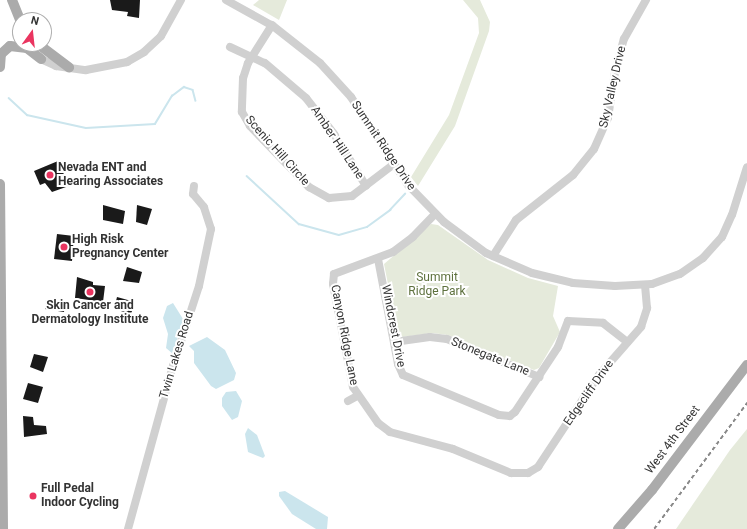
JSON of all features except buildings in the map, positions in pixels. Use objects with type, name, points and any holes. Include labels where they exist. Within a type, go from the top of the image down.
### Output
[{"type":"main road","points":[[12,0],[17,12]]},
{"type":"main road","points":[[0,67],[1,54],[10,46],[27,48],[41,59]]},
{"type":"main road","points":[[0,48],[0,73]]},
{"type":"main road","points":[[49,52],[69,67]]},
{"type":"main road","points":[[0,184],[1,457],[3,529]]},
{"type":"main road","name":"West 4th Street","points":[[618,529],[652,490],[747,365]]},
{"type":"street","points":[[41,59],[56,66],[98,70],[132,60],[161,36],[181,0]]},
{"type":"street","name":"Summit Ridge Drive","points":[[226,0],[272,25],[309,53],[341,84],[394,164],[435,214],[465,239],[493,256],[561,281],[602,286],[645,285],[684,272],[716,245],[730,221],[747,167]]},
{"type":"street","name":"Sky Valley Drive","points":[[493,256],[520,216],[573,175],[594,149],[609,114],[615,72],[624,39],[646,0]]},
{"type":"street","name":"Scenic Hill Circle","points":[[272,25],[253,56],[243,78],[242,106],[244,117],[250,126],[310,187],[322,196],[345,198],[366,186],[394,164]]},
{"type":"street","name":"Amber Hill Lane","points":[[230,47],[253,56],[285,78],[316,109],[366,186]]},
{"type":"street","name":"Twin Lakes Road","points":[[128,529],[199,286],[211,229],[204,207],[193,194],[194,186]]},
{"type":"street","points":[[378,259],[405,243],[435,214]]},
{"type":"street","name":"Canyon Ridge Lane","points":[[378,259],[340,269],[334,274],[348,368],[357,396],[378,423],[390,432],[453,449],[512,473],[531,472]]},
{"type":"street","name":"Windcrest Drive","points":[[378,259],[400,370],[408,379],[510,416],[539,377]]},
{"type":"street","name":"Edgecliff Drive","points":[[531,472],[543,462],[599,375],[641,327],[649,313],[645,285]]},
{"type":"street","points":[[539,377],[561,342],[568,321],[603,323],[627,342]]},
{"type":"street","name":"Stonegate Lane","points":[[394,342],[430,337],[447,339],[539,377]]},
{"type":"street","name":"Canyon Ridge Lane","points":[[348,401],[357,396]]},
{"type":"green space","points":[[259,0],[287,0],[279,20],[253,5]]},
{"type":"green space","points":[[463,0],[480,0],[490,22],[489,31],[455,126],[418,186],[411,177],[449,115],[479,33],[478,18]]},
{"type":"green space","name":"Summit Ridge Park","points":[[431,224],[438,225],[488,260],[528,278],[558,286],[553,316],[560,332],[539,368],[534,370],[448,335],[432,333],[403,337],[398,334],[384,264]]},
{"type":"green space","points":[[747,429],[747,529],[676,529],[730,450]]},
{"type":"water","points":[[173,303],[183,319],[173,354],[166,348],[168,334],[163,318],[167,306]]},
{"type":"water","points":[[207,337],[225,350],[236,373],[234,380],[216,389],[211,386],[194,363],[194,351],[189,346]]},
{"type":"water","points":[[236,391],[242,401],[238,417],[232,420],[222,406],[222,398],[226,392]]},
{"type":"water","points":[[248,428],[257,435],[265,456],[263,458],[248,452],[245,434]]},
{"type":"water","points":[[285,491],[328,517],[327,529],[316,529],[292,514],[279,496],[279,492]]},
{"type":"waterway","points":[[9,98],[27,115],[86,128],[155,124],[172,96],[184,87],[193,90],[196,101]]},
{"type":"waterway","points":[[247,176],[299,224],[339,235],[367,227],[390,210],[405,194]]},
{"type":"railway","points":[[654,529],[747,403]]},
{"type":"place","name":"Nevada ENT and Hearing Associates","points":[[50,175]]},
{"type":"place","name":"High Risk Pregnancy Center","points":[[64,247]]},
{"type":"place","name":"Skin Cancer and Dermatology Institute","points":[[90,292]]},
{"type":"place","name":"Full Pedal Indoor Cycling","points":[[33,496]]}]
